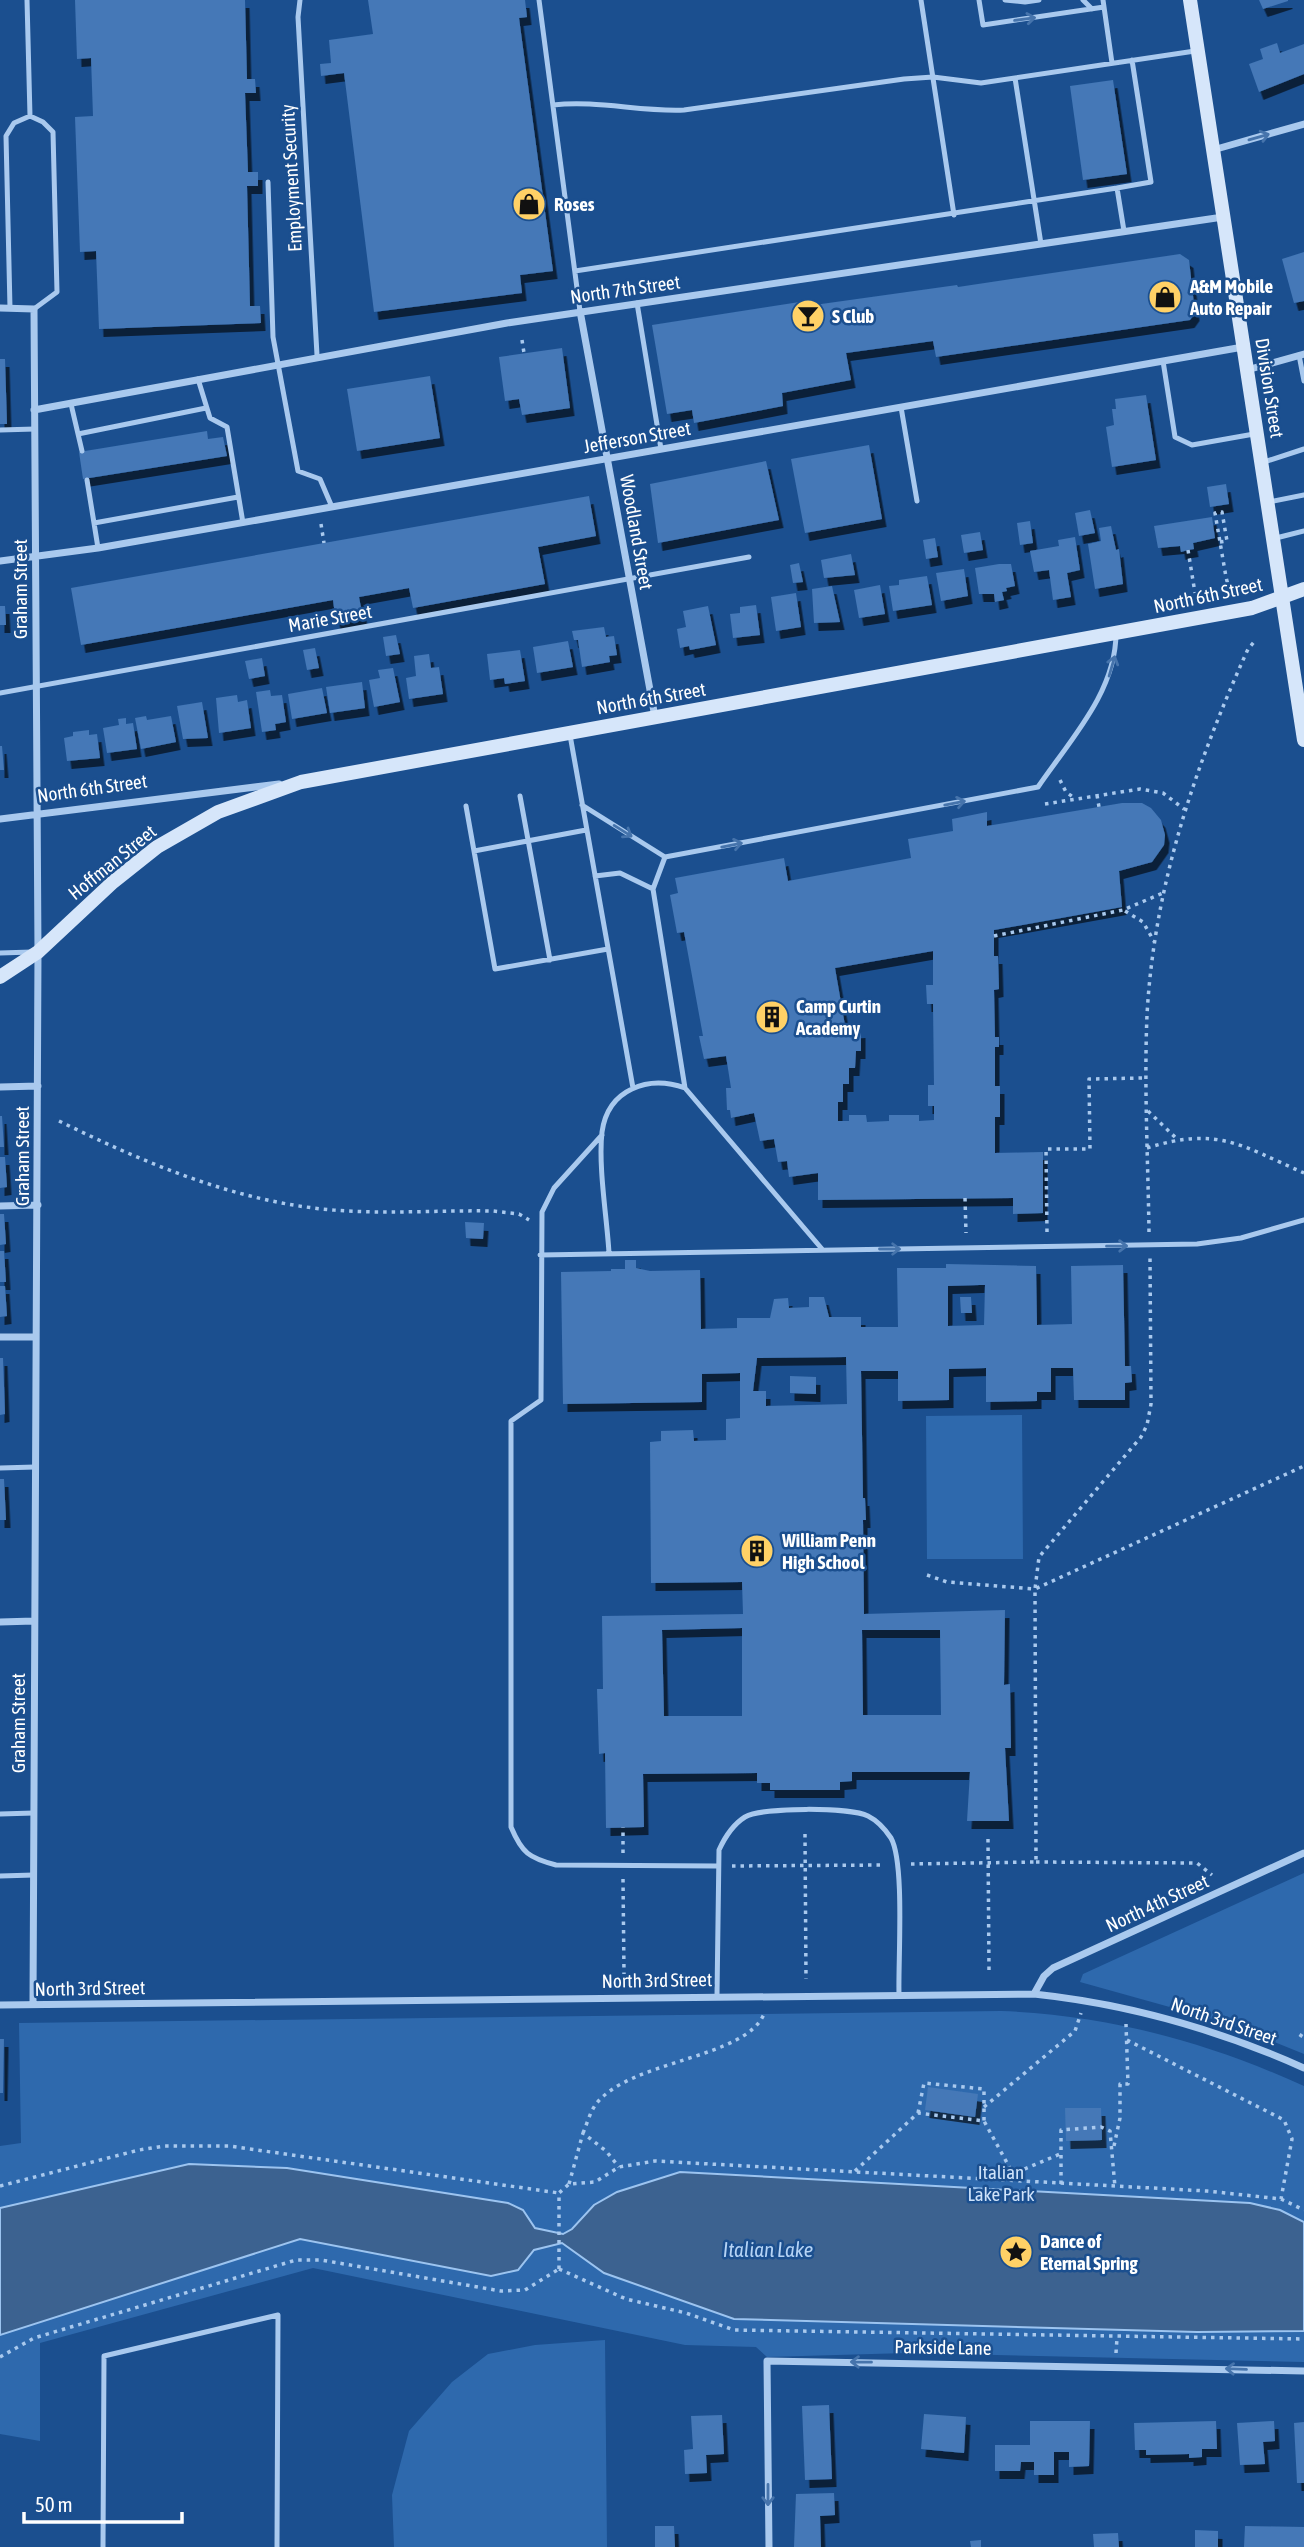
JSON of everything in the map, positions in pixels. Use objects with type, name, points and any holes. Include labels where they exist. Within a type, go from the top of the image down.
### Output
[{"type":"street","name":"Division Street","points":[[1190,0],[1303,731]]},
{"type":"street","points":[[1213,150],[1304,124]]},
{"type":"street","name":"North 7th Street","points":[[34,410],[317,355],[580,311],[1224,217]]},
{"type":"street","points":[[0,309],[34,309]]},
{"type":"street","name":"Graham Street","points":[[33,2004],[34,1467],[38,1205],[34,309]]},
{"type":"street","name":"Woodland Street","points":[[580,311],[655,718]]},
{"type":"street","name":"Jefferson Street","points":[[0,561],[36,558],[243,523],[1244,346]]},
{"type":"street","points":[[1247,370],[1302,354]]},
{"type":"street","name":"North 6th Street","points":[[0,819],[300,782],[1252,608],[1304,589]]},
{"type":"street","name":"Hoffman Street","points":[[0,977],[38,953],[113,882],[157,847],[218,813],[300,782]]},
{"type":"street","points":[[0,1087],[38,1086]]},
{"type":"street","points":[[0,1206],[38,1205]]},
{"type":"street","points":[[0,1337],[35,1337]]},
{"type":"street","points":[[0,1622],[34,1621]]},
{"type":"street","name":"North 4th Street","points":[[1034,1994],[1044,1976],[1053,1968],[1304,1853]]},
{"type":"street","name":"North 3rd Street","points":[[0,2005],[717,1995],[1034,1994],[1084,2000],[1158,2015],[1253,2045],[1304,2067]]},
{"type":"street","name":"Parkside Lane","points":[[769,2547],[767,2361],[1304,2371]]},
{"type":"lane","points":[[27,0],[30,116]]},
{"type":"lane","name":"Employment Security","points":[[300,0],[298,17],[317,355]]},
{"type":"lane","points":[[539,0],[580,311]]},
{"type":"lane","points":[[921,0],[954,215]]},
{"type":"lane","points":[[979,0],[983,25],[1092,9],[1103,4],[1112,63]]},
{"type":"lane","points":[[1005,0],[1039,0]]},
{"type":"lane","points":[[1083,0],[1092,9]]},
{"type":"lane","points":[[553,105],[585,102],[655,110],[684,110],[933,77],[982,83],[1198,50]]},
{"type":"lane","points":[[575,271],[1034,203],[1151,181],[1132,60]]},
{"type":"lane","points":[[1015,78],[1041,244]]},
{"type":"lane","points":[[10,309],[6,136],[14,123],[30,116],[43,122],[53,132],[57,292],[34,309]]},
{"type":"lane","points":[[268,182],[274,337],[299,471],[320,479],[332,507]]},
{"type":"lane","points":[[1117,188],[1124,231]]},
{"type":"lane","points":[[637,303],[661,449]]},
{"type":"lane","points":[[1302,354],[1304,381]]},
{"type":"lane","points":[[1163,361],[1175,437],[1192,445],[1257,434]]},
{"type":"lane","points":[[198,379],[210,418],[228,426],[243,523]]},
{"type":"lane","points":[[71,404],[82,451]]},
{"type":"lane","points":[[901,407],[917,501]]},
{"type":"lane","points":[[78,434],[206,408]]},
{"type":"lane","points":[[0,430],[35,429]]},
{"type":"lane","points":[[1261,463],[1304,449]]},
{"type":"lane","points":[[87,480],[98,548]]},
{"type":"lane","points":[[1267,503],[1304,495]]},
{"type":"lane","points":[[94,523],[239,496]]},
{"type":"lane","points":[[1273,539],[1304,531]]},
{"type":"lane","name":"Marie Street","points":[[0,693],[749,557]]},
{"type":"lane","points":[[582,805],[664,857],[1038,787],[1103,692],[1114,667],[1116,634]]},
{"type":"lane","points":[[569,732],[633,1088]]},
{"type":"lane","points":[[520,796],[550,960]]},
{"type":"lane","points":[[466,806],[495,969],[608,949]]},
{"type":"lane","points":[[474,851],[586,830]]},
{"type":"lane","points":[[664,857],[653,888],[685,1088],[822,1249]]},
{"type":"lane","points":[[595,876],[620,873],[653,888]]},
{"type":"lane","points":[[0,953],[38,953]]},
{"type":"lane","points":[[685,1088],[656,1081],[633,1088],[613,1105],[602,1135],[554,1188],[542,1212],[541,1401],[511,1421],[511,1827],[519,1845],[534,1859],[556,1865],[716,1866]]},
{"type":"lane","points":[[602,1135],[609,1253]]},
{"type":"lane","points":[[540,1255],[1198,1244],[1241,1238],[1304,1220]]},
{"type":"lane","points":[[0,1468],[34,1467]]},
{"type":"lane","points":[[717,1995],[716,1866],[726,1834],[747,1816],[778,1812],[852,1811],[879,1823],[892,1840],[896,1852],[899,1994]]},
{"type":"lane","points":[[0,1814],[34,1813]]},
{"type":"lane","points":[[0,1876],[34,1875]]},
{"type":"lane","points":[[103,2547],[104,2356],[278,2315],[277,2547]]},
{"type":"path","points":[[522,340],[524,354]]},
{"type":"path","points":[[1220,542],[1227,541],[1222,512],[1215,513],[1217,534],[1228,585]]},
{"type":"path","points":[[321,524],[324,543]]},
{"type":"path","points":[[1188,550],[1195,593]]},
{"type":"path","points":[[1149,1232],[1147,1013],[1163,893],[1184,809],[1225,699],[1248,649],[1254,642]]},
{"type":"path","points":[[1060,780],[1066,792],[1074,798]]},
{"type":"path","points":[[1045,804],[1097,794],[1149,789],[1168,796],[1184,809]]},
{"type":"path","points":[[1097,794],[1099,807]]},
{"type":"path","points":[[994,936],[1124,910],[1163,893]]},
{"type":"path","points":[[1124,910],[1143,922],[1155,943]]},
{"type":"path","points":[[1047,1232],[1046,1149],[1090,1149],[1088,1079],[1146,1078]]},
{"type":"path","points":[[1147,1110],[1177,1139]]},
{"type":"path","points":[[60,1121],[184,1176],[255,1197],[321,1209],[363,1212],[493,1211],[519,1214],[540,1227]]},
{"type":"path","points":[[1147,1148],[1177,1139],[1206,1136],[1224,1139],[1304,1172]]},
{"type":"path","points":[[965,1198],[966,1233]]},
{"type":"path","points":[[1036,1863],[1035,1589],[1040,1557],[1141,1437],[1147,1425],[1151,1404],[1150,1257]]},
{"type":"path","points":[[927,1575],[947,1582],[1035,1589],[1304,1466]]},
{"type":"path","points":[[623,1827],[623,1854]]},
{"type":"path","points":[[805,1834],[806,1979]]},
{"type":"path","points":[[988,1839],[989,1970]]},
{"type":"path","points":[[905,1864],[1197,1863],[1212,1875]]},
{"type":"path","points":[[716,1866],[889,1865]]},
{"type":"path","points":[[623,1877],[624,1974]]},
{"type":"path","points":[[984,2107],[1075,2031],[1084,2000]]},
{"type":"path","points":[[559,2269],[559,2193],[569,2184],[583,2133],[597,2102],[615,2089],[688,2056],[734,2042],[756,2027],[764,2014]]},
{"type":"path","points":[[1112,2151],[1120,2118],[1119,2084],[1128,2084],[1126,2024]]},
{"type":"path","points":[[1300,2037],[1304,2031]]},
{"type":"path","points":[[1126,2040],[1283,2120],[1292,2140],[1281,2199]]},
{"type":"path","points":[[855,2171],[918,2113],[924,2083],[984,2089],[984,2121],[1017,2181]]},
{"type":"path","points":[[918,2113],[984,2121]]},
{"type":"path","points":[[1061,2184],[1060,2133],[1065,2128],[1107,2127],[1115,2187]]},
{"type":"path","points":[[583,2133],[606,2151],[619,2167]]},
{"type":"path","points":[[0,2186],[139,2150],[165,2146],[229,2146],[559,2193]]},
{"type":"path","points":[[998,2180],[1060,2154]]},
{"type":"path","points":[[569,2184],[596,2182],[619,2167],[676,2160],[1281,2199],[1304,2210]]},
{"type":"path","points":[[0,2357],[34,2338],[296,2260],[321,2260],[501,2291],[525,2290],[559,2269]]},
{"type":"path","points":[[559,2269],[626,2299],[686,2313],[734,2330],[1304,2339]]},
{"type":"green space","points":[[1022,1415],[1023,1559],[927,1559],[926,1416]]},
{"type":"green space","points":[[1304,1873],[1304,2054],[1227,2023],[1080,1982],[1083,1974]]},
{"type":"green space","name":"Italian Lake Park","points":[[1001,2011],[1080,2018],[1156,2034],[1231,2056],[1304,2086],[1304,2362],[907,2353],[767,2357],[756,2347],[685,2345],[313,2268],[40,2343],[40,2441],[0,2434],[0,2146],[21,2143],[19,2023]]},
{"type":"green space","points":[[605,2340],[607,2547],[394,2547],[392,2495],[409,2431],[452,2382],[488,2354],[535,2345]]},
{"type":"water","name":"Italian Lake","points":[[189,2164],[287,2168],[508,2203],[523,2210],[535,2228],[563,2234],[572,2229],[594,2205],[617,2192],[680,2172],[1250,2203],[1280,2210],[1304,2222],[1304,2331],[1197,2332],[734,2319],[604,2273],[562,2243],[534,2250],[518,2270],[491,2276],[300,2239],[0,2335],[0,2208]]},
{"type":"building","points":[[75,0],[245,0],[247,79],[255,79],[256,93],[245,93],[248,172],[258,172],[258,186],[247,186],[250,306],[260,306],[261,323],[99,329],[96,251],[80,252],[75,117],[93,116],[91,58],[77,59]]},
{"type":"building","points":[[368,0],[525,0],[527,17],[519,18],[553,271],[520,275],[522,293],[374,312],[344,73],[321,76],[320,64],[331,63],[329,40],[373,34]]},
{"type":"building","points":[[1259,0],[1288,0],[1288,1],[1263,9]]},
{"type":"building","points":[[1277,43],[1280,53],[1304,44],[1304,74],[1259,92],[1249,64],[1263,59],[1260,49]]},
{"type":"building","points":[[1113,80],[1127,174],[1083,180],[1070,86]]},
{"type":"building","points":[[1304,252],[1304,301],[1294,303],[1282,259]]},
{"type":"building","points":[[1180,254],[1189,260],[1195,313],[1190,320],[936,357],[933,341],[846,353],[851,380],[782,393],[783,406],[694,423],[692,410],[667,414],[652,325],[806,301],[807,306]]},
{"type":"building","points":[[562,348],[570,408],[522,415],[519,399],[505,401],[499,357]]},
{"type":"building","points":[[0,359],[5,359],[7,424],[0,424]]},
{"type":"building","points":[[430,376],[440,438],[357,451],[347,389]]},
{"type":"building","points":[[1146,395],[1156,460],[1112,467],[1106,427],[1114,425],[1112,409],[1116,409],[1115,399]]},
{"type":"building","points":[[207,431],[208,439],[223,437],[227,456],[83,479],[79,452]]},
{"type":"building","points":[[869,445],[882,519],[805,533],[791,459]]},
{"type":"building","points":[[766,461],[779,520],[658,543],[650,484]]},
{"type":"building","points":[[1226,484],[1229,504],[1210,507],[1207,487]]},
{"type":"building","points":[[589,496],[596,536],[538,547],[545,584],[413,608],[409,588],[359,597],[363,618],[336,623],[333,600],[81,645],[71,588]]},
{"type":"building","points":[[1090,510],[1095,533],[1079,536],[1075,513]]},
{"type":"building","points":[[1212,517],[1215,538],[1193,543],[1194,549],[1181,552],[1180,546],[1158,548],[1154,526]]},
{"type":"building","points":[[1030,521],[1033,543],[1020,545],[1017,523]]},
{"type":"building","points":[[1111,526],[1116,550],[1119,549],[1123,584],[1095,589],[1088,544],[1101,541],[1099,528]]},
{"type":"building","points":[[980,532],[983,550],[964,553],[961,535]]},
{"type":"building","points":[[1075,537],[1080,570],[1067,573],[1071,597],[1053,600],[1049,570],[1034,572],[1030,551],[1059,546],[1058,540]]},
{"type":"building","points":[[935,538],[938,557],[926,559],[923,540]]},
{"type":"building","points":[[851,554],[855,575],[824,578],[821,560]]},
{"type":"building","points":[[799,563],[803,582],[793,583],[790,565]]},
{"type":"building","points":[[1011,564],[1015,586],[1002,592],[1004,600],[995,602],[994,594],[979,594],[975,568]]},
{"type":"building","points":[[964,569],[968,596],[941,601],[936,573]]},
{"type":"building","points":[[927,576],[932,605],[893,611],[889,586],[899,585],[899,580]]},
{"type":"building","points":[[880,585],[885,614],[859,618],[854,590]]},
{"type":"building","points":[[832,586],[840,622],[814,623],[812,589]]},
{"type":"building","points":[[796,593],[801,627],[776,631],[771,597]]},
{"type":"building","points":[[756,605],[760,635],[733,638],[730,614],[740,613],[740,607]]},
{"type":"building","points":[[0,606],[5,606],[6,625],[0,625]]},
{"type":"building","points":[[708,606],[716,645],[690,650],[689,646],[680,648],[677,629],[686,627],[683,611]]},
{"type":"building","points":[[604,627],[606,637],[614,636],[617,655],[609,656],[610,662],[582,667],[578,640],[574,640],[572,631]]},
{"type":"building","points":[[396,635],[400,654],[386,656],[383,637]]},
{"type":"building","points":[[568,641],[573,667],[537,673],[533,647]]},
{"type":"building","points":[[315,648],[319,668],[307,670],[303,650]]},
{"type":"building","points":[[520,650],[525,681],[505,684],[504,678],[490,680],[487,654]]},
{"type":"building","points":[[429,654],[431,668],[439,667],[443,694],[409,699],[406,678],[416,676],[414,656]]},
{"type":"building","points":[[262,658],[265,676],[249,679],[245,661]]},
{"type":"building","points":[[393,668],[400,702],[374,707],[369,680],[380,678],[378,670]]},
{"type":"building","points":[[362,682],[365,708],[330,713],[326,687]]},
{"type":"building","points":[[322,688],[327,713],[292,719],[288,694]]},
{"type":"building","points":[[270,690],[271,696],[282,695],[286,722],[275,724],[276,730],[262,732],[256,692]]},
{"type":"building","points":[[237,695],[238,702],[247,700],[251,728],[219,733],[216,698]]},
{"type":"building","points":[[202,702],[208,738],[183,739],[177,706]]},
{"type":"building","points":[[146,716],[147,720],[171,716],[176,742],[141,749],[135,718]]},
{"type":"building","points":[[126,718],[126,724],[133,723],[137,749],[107,753],[103,728],[119,725],[118,719]]},
{"type":"building","points":[[89,730],[89,735],[97,734],[100,758],[67,761],[64,738],[73,736],[73,732]]},
{"type":"building","points":[[2,746],[4,770],[0,770]]},
{"type":"building","name":"Camp Curtin Academy","points":[[1122,803],[1142,803],[1151,808],[1161,820],[1165,835],[1164,845],[1152,862],[1119,871],[1122,907],[994,930],[994,956],[998,956],[999,989],[994,990],[995,1037],[999,1037],[999,1047],[995,1047],[995,1086],[1000,1086],[1000,1117],[995,1117],[995,1153],[1043,1152],[1043,1213],[1013,1214],[1013,1198],[818,1200],[818,1173],[789,1177],[787,1161],[778,1162],[774,1139],[760,1141],[754,1113],[731,1118],[730,1110],[727,1110],[726,1088],[731,1088],[726,1056],[704,1059],[699,1036],[703,1036],[684,932],[677,933],[670,895],[678,893],[675,878],[784,858],[788,881],[911,858],[908,839],[953,831],[952,819],[987,812],[987,826]],"holes":[[[933,951],[933,985],[926,985],[927,1004],[933,1004],[934,1085],[928,1085],[928,1106],[934,1106],[934,1120],[919,1121],[919,1115],[889,1115],[889,1121],[867,1122],[866,1115],[849,1115],[849,1121],[838,1121],[838,1102],[843,1102],[843,1084],[849,1084],[849,1068],[855,1068],[856,1051],[861,1051],[861,1030],[846,1031],[835,968]]]},
{"type":"building","points":[[2,1116],[4,1147],[0,1147]]},
{"type":"building","points":[[0,1157],[5,1157],[7,1187],[0,1188]]},
{"type":"building","points":[[0,1214],[4,1214],[6,1244],[0,1245]]},
{"type":"building","points":[[465,1222],[484,1223],[483,1239],[466,1238]]},
{"type":"building","points":[[0,1251],[4,1251],[6,1282],[0,1282]]},
{"type":"building","name":"William Penn High School","points":[[625,1260],[636,1260],[636,1268],[650,1271],[700,1270],[701,1329],[737,1328],[737,1318],[770,1318],[774,1299],[788,1298],[789,1308],[809,1307],[809,1297],[824,1297],[829,1317],[861,1317],[861,1327],[898,1327],[897,1268],[946,1268],[946,1264],[1036,1266],[1037,1325],[1072,1324],[1071,1266],[1123,1265],[1125,1366],[1131,1366],[1132,1382],[1125,1383],[1125,1400],[1074,1400],[1073,1368],[1051,1368],[1051,1392],[1037,1392],[1037,1401],[986,1402],[986,1368],[949,1369],[949,1400],[898,1401],[898,1371],[861,1371],[863,1498],[866,1520],[863,1520],[864,1614],[1005,1610],[1004,1685],[1010,1684],[1011,1748],[1005,1748],[1009,1821],[967,1821],[970,1772],[852,1772],[852,1781],[840,1782],[840,1790],[770,1790],[770,1783],[757,1783],[757,1773],[643,1774],[644,1827],[606,1828],[605,1753],[599,1754],[597,1689],[603,1689],[602,1616],[743,1614],[742,1582],[651,1583],[650,1442],[661,1441],[661,1431],[693,1430],[694,1441],[726,1440],[726,1419],[740,1418],[740,1373],[702,1374],[702,1402],[563,1404],[561,1272],[625,1269]],"holes":[[[985,1285],[984,1325],[948,1326],[948,1286]],[[846,1357],[847,1404],[766,1406],[766,1391],[753,1391],[757,1358]],[[742,1628],[742,1716],[664,1716],[662,1630]],[[862,1630],[940,1630],[941,1715],[863,1715]]]},
{"type":"building","points":[[0,1286],[5,1286],[7,1316],[0,1317]]},
{"type":"building","points":[[960,1297],[971,1297],[972,1313],[961,1313]]},
{"type":"building","points":[[0,1358],[3,1358],[5,1414],[0,1415]]},
{"type":"building","points":[[790,1376],[816,1377],[816,1394],[790,1393]]},
{"type":"building","points":[[0,1479],[4,1479],[6,1520],[0,1520]]},
{"type":"building","points":[[0,2039],[4,2039],[3,2093],[0,2093]]},
{"type":"building","points":[[928,2087],[978,2094],[975,2117],[925,2110]]},
{"type":"building","points":[[1065,2108],[1101,2108],[1102,2140],[1066,2141]]},
{"type":"building","points":[[829,2405],[832,2479],[805,2480],[802,2406]]},
{"type":"building","points":[[924,2414],[966,2417],[964,2453],[921,2449]]},
{"type":"building","points":[[722,2415],[724,2454],[706,2455],[707,2473],[685,2474],[684,2450],[693,2449],[691,2416]]},
{"type":"building","points":[[1030,2421],[1090,2421],[1089,2466],[1069,2467],[1069,2452],[1054,2452],[1054,2475],[1034,2475],[1034,2462],[1021,2462],[1020,2471],[995,2471],[995,2445],[1030,2445]]},
{"type":"building","points":[[1216,2421],[1217,2449],[1202,2449],[1202,2457],[1189,2458],[1189,2454],[1146,2455],[1146,2450],[1135,2450],[1134,2423]]},
{"type":"building","points":[[1274,2421],[1275,2441],[1263,2442],[1265,2464],[1240,2465],[1237,2423]]},
{"type":"building","points":[[1304,2422],[1304,2483],[1297,2483],[1294,2423]]},
{"type":"building","points":[[834,2493],[835,2515],[820,2516],[821,2547],[794,2547],[796,2494]]},
{"type":"building","points":[[655,2526],[674,2526],[675,2547],[655,2547]]},
{"type":"building","points":[[1245,2526],[1304,2527],[1304,2547],[1244,2547]]},
{"type":"building","points":[[1195,2530],[1218,2531],[1218,2547],[1195,2547]]},
{"type":"building","points":[[1118,2533],[1119,2547],[1094,2547],[1093,2534]]},
{"type":"building","points":[[981,2540],[981,2547],[971,2547],[970,2541]]},
{"type":"place","name":"Roses","points":[[529,204]]},
{"type":"place","name":"A&M Mobile Auto Repair","points":[[1165,297]]},
{"type":"place","name":"S Club","points":[[808,316]]},
{"type":"place","name":"Camp Curtin Academy","points":[[772,1017]]},
{"type":"place","name":"William Penn High School","points":[[757,1551]]},
{"type":"place","name":"Dance of Eternal Spring","points":[[1016,2252]]}]
